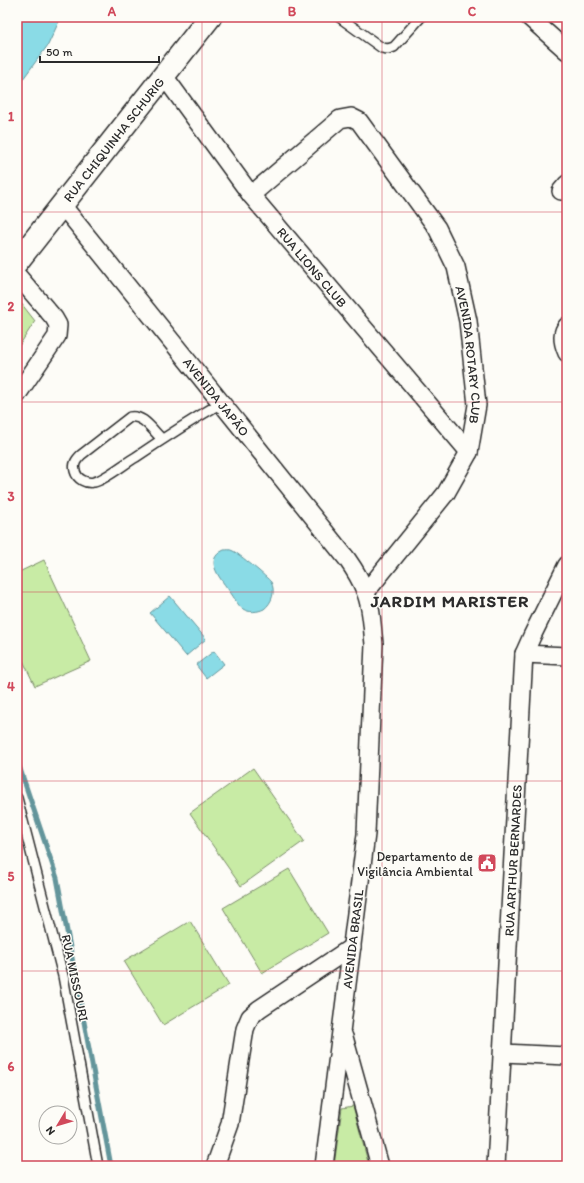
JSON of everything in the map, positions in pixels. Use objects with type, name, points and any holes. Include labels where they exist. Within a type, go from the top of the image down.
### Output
[{"type":"street","name":"RUA CHIQUINHA SCHURIG","points":[[17,262],[210,17]]},
{"type":"street","points":[[529,17],[567,51]]},
{"type":"street","name":"RUA LIONS CLUB","points":[[164,76],[251,195],[469,452]]},
{"type":"street","name":"AVENIDA ROTARY CLUB","points":[[251,195],[340,119],[351,117],[359,121],[437,228],[456,267],[468,321],[477,405],[469,452],[446,493],[366,592]]},
{"type":"street","name":"AVENIDA JAPÃO","points":[[62,205],[347,559],[366,592]]},
{"type":"street","points":[[17,275],[54,318],[58,325],[57,336],[17,395]]},
{"type":"street","points":[[565,328],[563,342],[567,353]]},
{"type":"street","name":"RUA ARTHUR BERNARDES","points":[[496,1166],[524,654],[567,565]]},
{"type":"street","name":"AVENIDA BRASIL","points":[[324,1166],[366,834],[374,644],[366,592]]},
{"type":"street","points":[[524,654],[567,656]]},
{"type":"street","points":[[215,1166],[230,1124],[245,1028],[250,1018],[259,1009],[352,947]]},
{"type":"street","points":[[342,1030],[380,1166]]},
{"type":"street","points":[[503,1054],[567,1056]]},
{"type":"lane","points":[[339,17],[382,48],[388,49],[394,46],[421,17]]},
{"type":"lane","points":[[162,439],[141,418],[135,416],[130,417],[80,455],[74,466],[76,473],[80,479],[87,483],[100,480],[162,439],[221,403]]},
{"type":"lane","name":"RUA MISSOURI","points":[[17,798],[63,976],[98,1166]]},
{"type":"green space","points":[[17,298],[35,321],[17,349]]},
{"type":"green space","points":[[44,560],[91,661],[35,686],[17,648],[17,573]]},
{"type":"green space","points":[[253,768],[304,841],[241,886],[190,813]]},
{"type":"green space","points":[[289,869],[328,933],[262,973],[223,908]]},
{"type":"green space","points":[[190,921],[229,985],[163,1025],[124,961]]},
{"type":"green space","points":[[353,1106],[369,1166],[334,1166],[342,1108]]},
{"type":"water","points":[[17,17],[61,17],[48,45],[17,87]]},
{"type":"water","points":[[224,550],[231,550],[236,553],[271,582],[273,589],[272,597],[269,604],[264,609],[254,612],[241,608],[223,582],[214,565],[218,554]]},
{"type":"water","points":[[170,596],[206,639],[186,656],[150,613]]},
{"type":"water","points":[[214,651],[224,664],[206,678],[196,665]]},
{"type":"waterway","points":[[17,760],[57,878],[111,1166]]},
{"type":"place","name":"Departamento de Vigilância Ambiental","points":[[487,863]]},
{"type":"district","name":"JARDIM MARISTER","points":[[450,601]]}]
